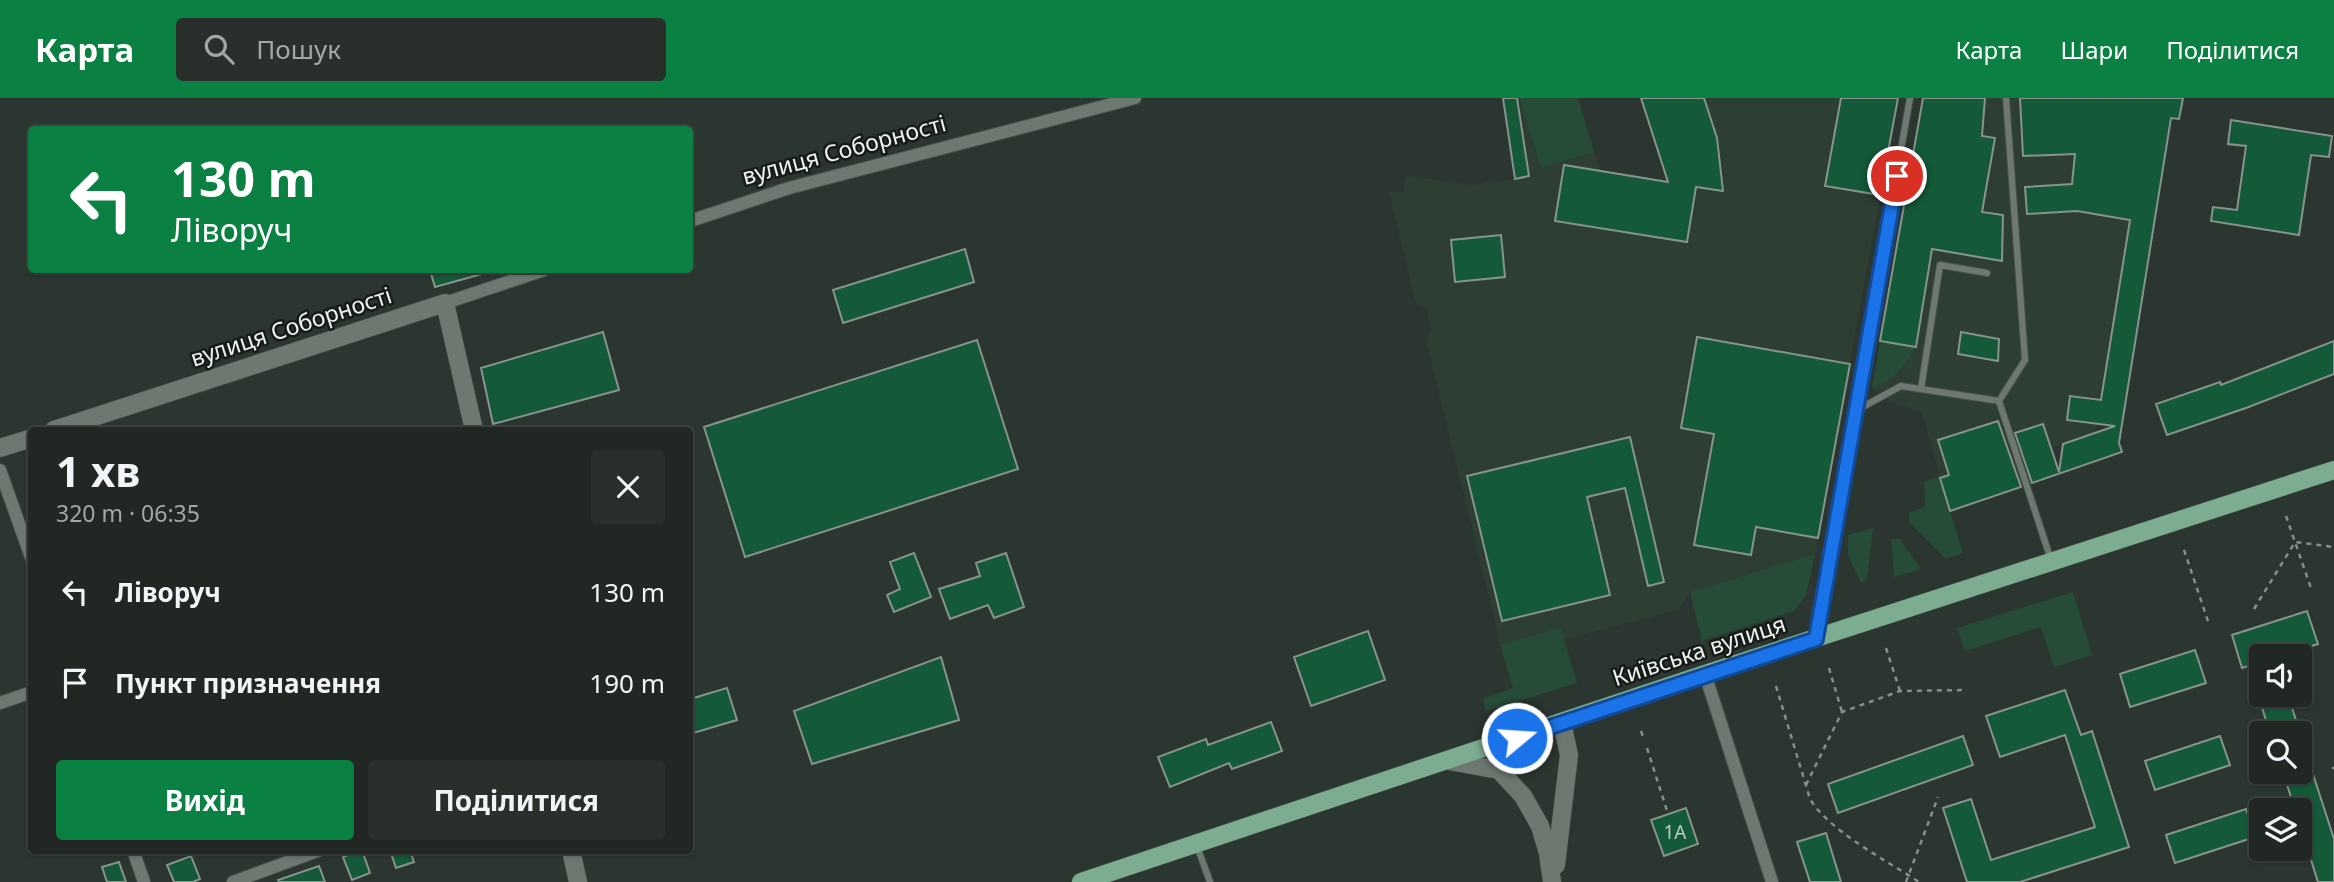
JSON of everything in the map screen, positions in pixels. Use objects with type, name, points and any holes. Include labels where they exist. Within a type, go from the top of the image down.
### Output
[{"type":"main road","name":"Київська вулиця","points":[[1081,882],[1705,674],[2334,470]]},
{"type":"street","name":"вулиця Соборності","points":[[693,220],[789,188],[1135,98]]},
{"type":"street","name":"вулиця Соборності","points":[[63,427],[535,273]]},
{"type":"street","points":[[445,303],[473,427]]},
{"type":"street","points":[[0,448],[28,439]]},
{"type":"street","points":[[0,470],[28,549]]},
{"type":"street","points":[[1705,674],[1772,882]]},
{"type":"street","points":[[0,703],[28,693]]},
{"type":"street","points":[[1553,882],[1569,755],[1562,723]]},
{"type":"street","points":[[1449,761],[1499,770],[1523,796],[1540,826],[1553,882]]},
{"type":"street","points":[[134,854],[144,882]]},
{"type":"street","points":[[233,882],[309,854]]},
{"type":"street","points":[[572,854],[578,882]]},
{"type":"lane","points":[[1816,639],[1910,98]]},
{"type":"lane","points":[[1999,401],[2025,360],[2006,98]]},
{"type":"lane","points":[[1920,389],[1940,265],[1987,273]]},
{"type":"lane","points":[[1857,410],[1901,386],[1999,401]]},
{"type":"lane","points":[[1999,401],[2052,562]]},
{"type":"lane","points":[[1196,844],[1210,882]]},
{"type":"path","points":[[2286,516],[2312,591]]},
{"type":"path","points":[[2295,542],[2334,548]]},
{"type":"path","points":[[2254,609],[2295,542]]},
{"type":"path","points":[[2184,550],[2208,624]]},
{"type":"path","points":[[1886,648],[1900,691]]},
{"type":"path","points":[[1806,785],[1842,712],[1829,668]]},
{"type":"path","points":[[1776,686],[1806,785],[1816,808],[1832,825],[1919,882]]},
{"type":"path","points":[[1842,712],[1900,691],[1967,690]]},
{"type":"path","points":[[1641,731],[1643,737]]},
{"type":"path","points":[[1647,748],[1668,814]]},
{"type":"path","points":[[1906,882],[1938,797]]},
{"type":"shaded area","points":[[1517,98],[1578,98],[1600,171],[1667,182],[1641,98],[1898,98],[1815,554],[1690,592],[1678,610],[1503,655],[1426,340],[1431,331],[1427,308],[1416,303],[1389,192],[1403,192],[1406,176],[1474,185],[1529,176]]},
{"type":"shaded area","points":[[1923,98],[2183,98],[2179,119],[2171,118],[2121,428],[2097,424],[2095,433],[2051,448],[2043,424],[2018,432],[2034,483],[1950,511],[1922,413],[1892,402],[1872,388]]},
{"type":"green space","points":[[1520,98],[1578,98],[1594,152],[1541,168]]},
{"type":"green space","points":[[1880,341],[1916,347],[1898,372],[1872,388]]},
{"type":"green space","points":[[1939,476],[1963,553],[1946,559],[1909,522],[1909,513],[1925,507],[1924,482]]},
{"type":"green space","points":[[1873,528],[1867,579],[1861,583],[1848,555],[1848,535]]},
{"type":"green space","points":[[1891,539],[1900,539],[1921,569],[1894,577]]},
{"type":"green space","points":[[1815,554],[1806,595],[1794,611],[1702,641],[1690,592]]},
{"type":"green space","points":[[2073,592],[2092,655],[2054,667],[2041,627],[1965,651],[1957,628]]},
{"type":"green space","points":[[1561,628],[1577,683],[1486,711],[1483,702],[1485,698],[1513,688],[1500,645]]},
{"type":"building","points":[[1503,98],[1517,98],[1529,176],[1515,179]]},
{"type":"building","points":[[1641,98],[1704,98],[1717,138],[1723,191],[1696,187],[1687,242],[1555,221],[1564,165],[1668,182]]},
{"type":"building","points":[[1841,98],[1898,98],[1880,195],[1825,186]]},
{"type":"building","points":[[1923,98],[1985,98],[1982,136],[1995,138],[1982,212],[2003,215],[2002,261],[1932,249],[1916,347],[1880,341]]},
{"type":"building","points":[[2020,98],[2183,98],[2179,119],[2171,118],[2119,443],[2122,452],[2032,483],[2015,433],[2043,424],[2059,472],[2063,444],[2115,426],[2067,420],[2070,396],[2101,400],[2130,220],[2077,211],[2027,214],[2025,187],[2072,184],[2075,154],[2023,156]]},
{"type":"building","points":[[2231,120],[2332,136],[2329,157],[2311,155],[2299,235],[2211,221],[2213,207],[2237,210],[2246,146],[2228,144]]},
{"type":"building","points":[[1501,235],[1505,277],[1455,282],[1451,240]]},
{"type":"building","points":[[965,249],[974,282],[843,323],[833,290]]},
{"type":"building","points":[[431,273],[482,273],[482,274],[435,287]]},
{"type":"building","points":[[603,332],[619,390],[493,424],[481,368]]},
{"type":"building","points":[[1961,332],[1999,339],[1998,361],[1958,354]]},
{"type":"building","points":[[1697,337],[1850,364],[1818,538],[1756,527],[1751,555],[1694,545],[1714,434],[1681,428]]},
{"type":"building","points":[[977,340],[1018,469],[745,557],[704,427]]},
{"type":"building","points":[[2334,341],[2334,374],[2167,435],[2156,404],[2220,382],[2221,385]]},
{"type":"building","points":[[1998,421],[2021,487],[1950,511],[1940,478],[1949,475],[1938,440]]},
{"type":"building","points":[[1630,437],[1664,582],[1648,586],[1625,488],[1587,497],[1610,595],[1502,621],[1467,476]]},
{"type":"building","points":[[914,553],[931,597],[894,612],[887,595],[900,589],[890,562]]},
{"type":"building","points":[[1006,553],[1024,607],[994,618],[988,605],[950,619],[939,589],[980,576],[976,563]]},
{"type":"building","points":[[2307,611],[2318,644],[2249,644],[2249,666],[2242,668],[2232,635]]},
{"type":"building","points":[[1368,631],[1385,680],[1311,706],[1294,657]]},
{"type":"building","points":[[2195,650],[2206,683],[2130,707],[2120,674]]},
{"type":"building","points":[[941,657],[959,720],[812,764],[794,711]]},
{"type":"building","points":[[727,688],[737,720],[693,733],[693,698]]},
{"type":"building","points":[[2065,690],[2081,735],[2092,731],[2129,847],[2020,882],[1967,882],[1943,808],[1971,799],[1991,860],[2095,827],[2065,735],[2000,757],[1986,716]]},
{"type":"building","points":[[2262,707],[2292,707],[2296,721],[2266,721]]},
{"type":"building","points":[[1271,722],[1282,751],[1232,769],[1229,763],[1170,787],[1158,757],[1206,739],[1208,745]]},
{"type":"building","points":[[1963,736],[1973,765],[1838,813],[1828,784]]},
{"type":"building","points":[[2220,736],[2230,765],[2155,790],[2145,761]]},
{"type":"building","points":[[2312,771],[2334,839],[2334,882],[2318,882],[2311,861],[2312,798],[2291,798],[2287,784],[2312,784]]},
{"type":"building","points":[[1686,808],[1698,844],[1664,856],[1651,820]]},
{"type":"building","points":[[2246,809],[2249,818],[2249,839],[2175,863],[2166,835]]},
{"type":"building","points":[[1826,833],[1841,882],[1810,882],[1797,842]]},
{"type":"building","points":[[363,854],[370,873],[352,880],[343,857]]},
{"type":"building","points":[[391,854],[411,854],[414,862],[396,868]]},
{"type":"building","points":[[191,856],[200,879],[193,882],[174,882],[167,865]]},
{"type":"building","points":[[119,862],[126,882],[107,882],[102,867]]},
{"type":"building","points":[[319,866],[325,882],[278,880]]},
{"type":"route","points":[[1517,738],[1816,639],[1897,176]]}]
